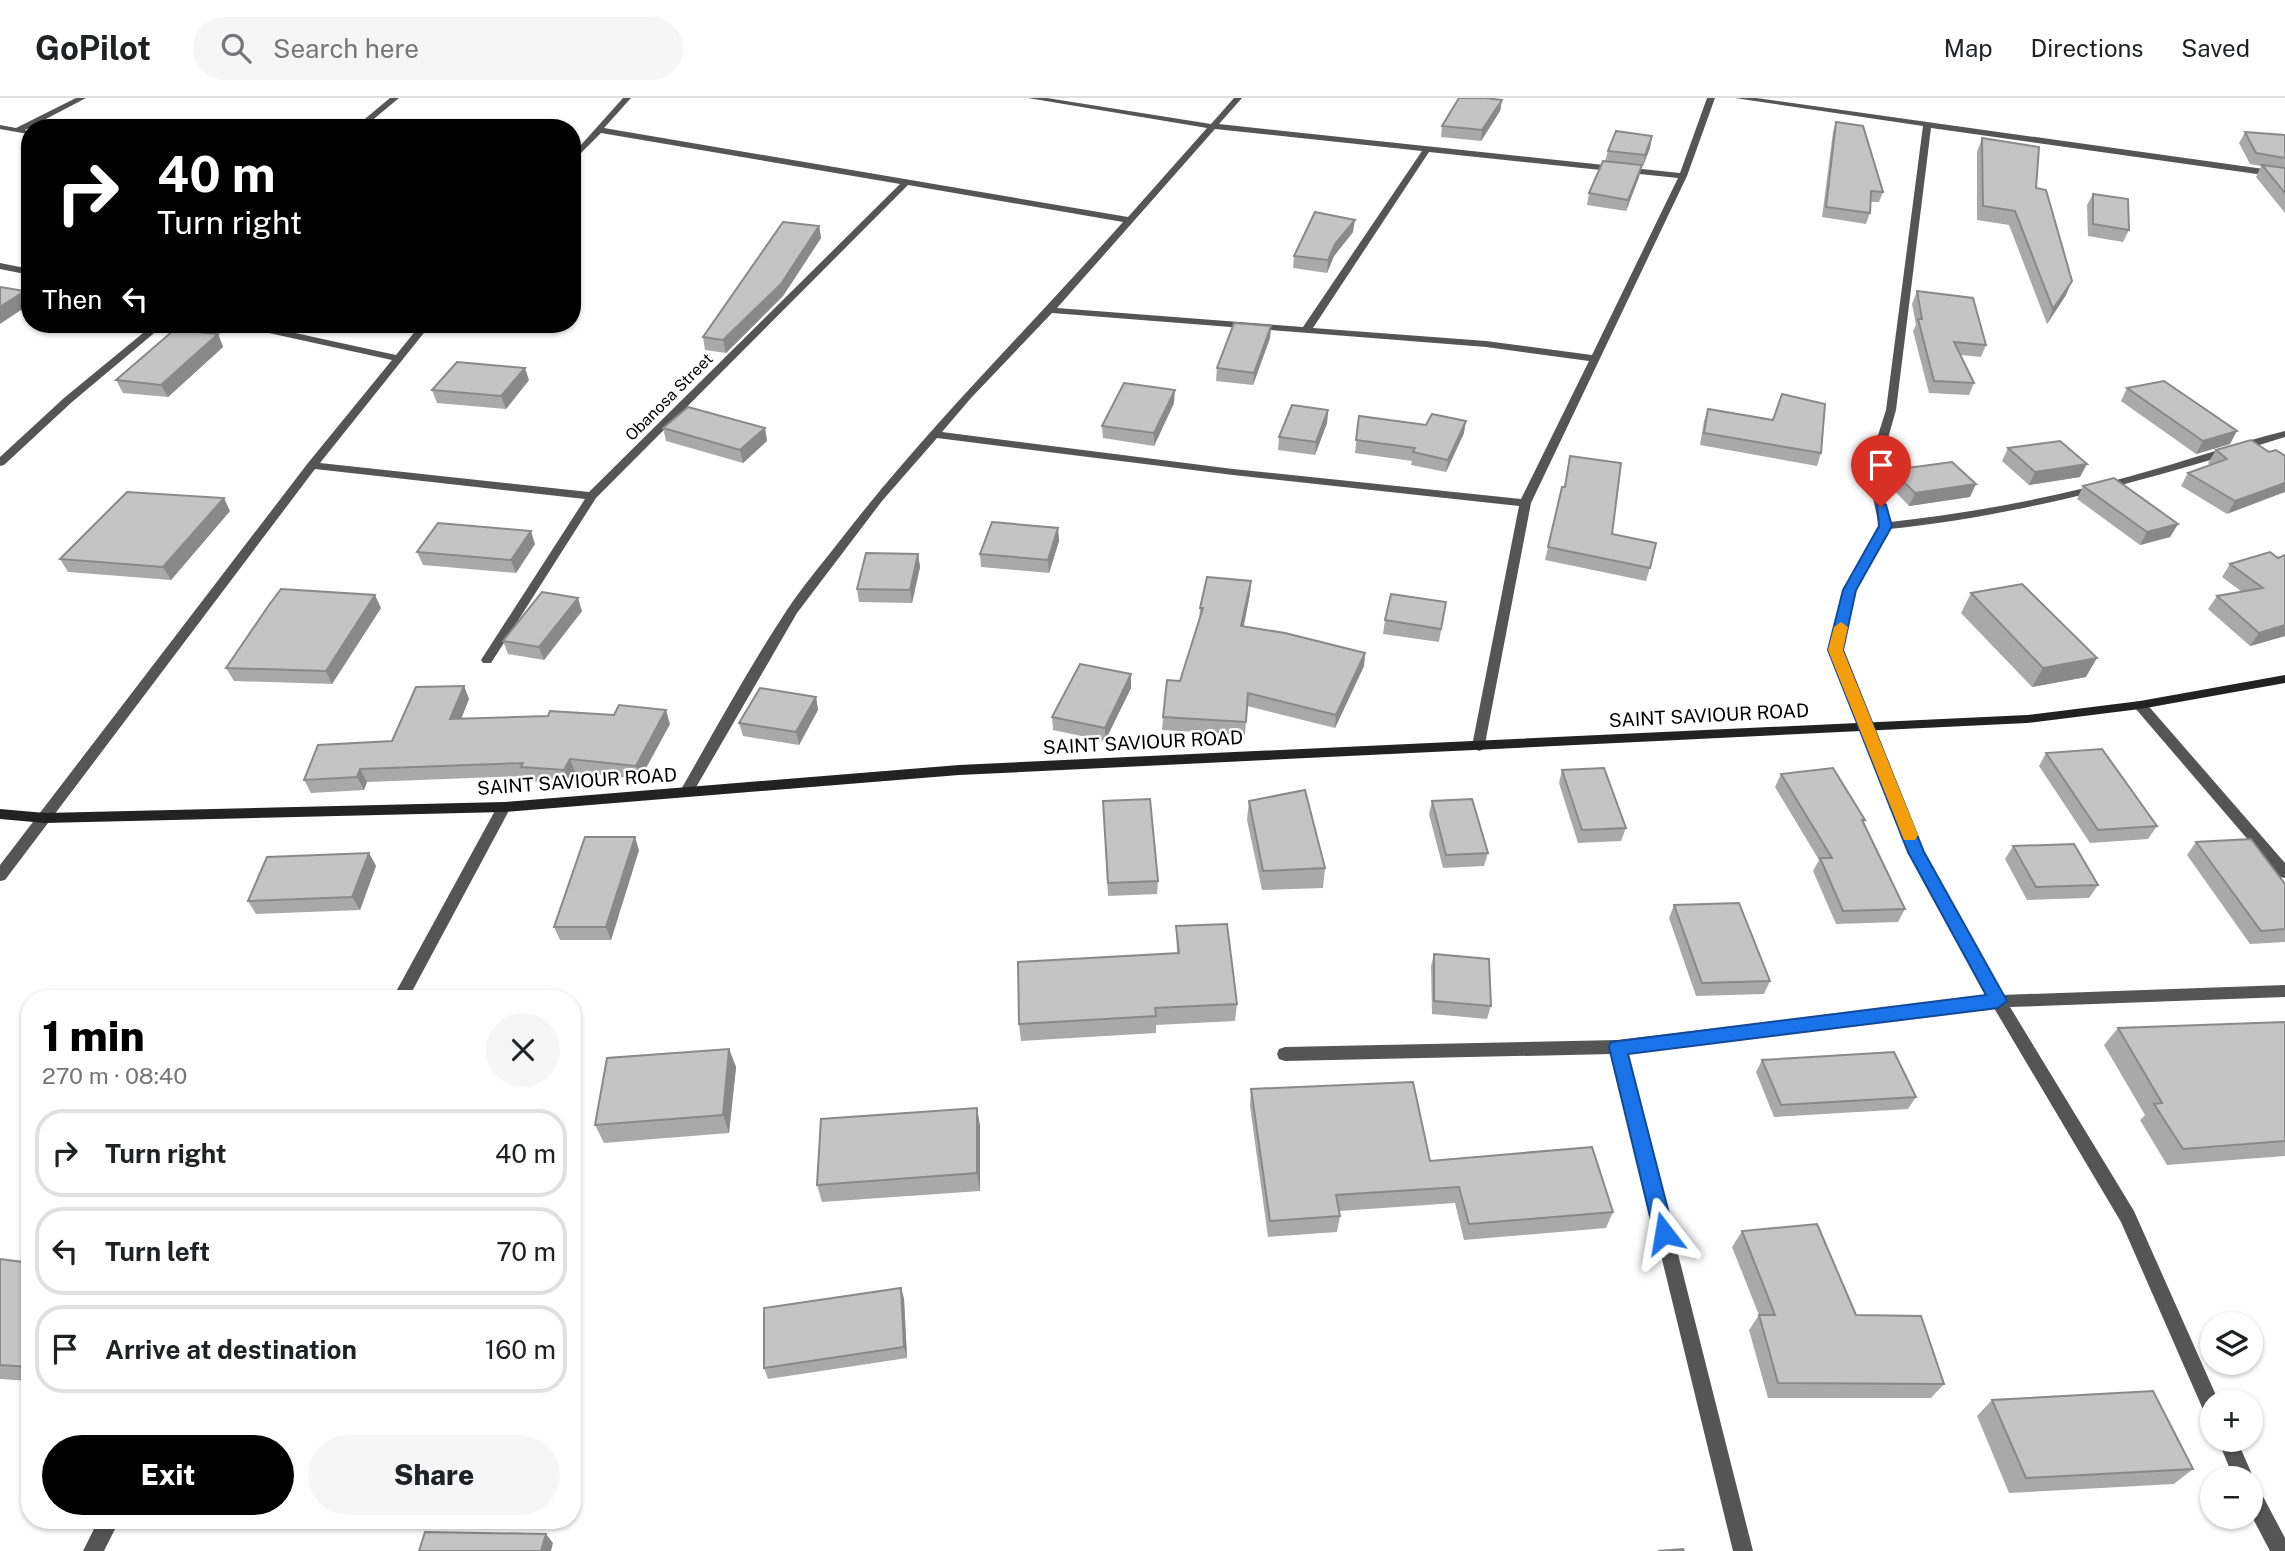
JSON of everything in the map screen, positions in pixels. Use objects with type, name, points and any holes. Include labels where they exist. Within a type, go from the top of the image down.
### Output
[{"type":"street","points":[[40,119],[82,98]]},
{"type":"street","points":[[369,119],[395,98]]},
{"type":"street","points":[[581,150],[627,98]]},
{"type":"street","points":[[1032,98],[1211,126],[1683,176]]},
{"type":"street","points":[[686,793],[792,611],[878,499],[1238,98]]},
{"type":"street","points":[[1479,746],[1525,503],[1592,358],[1683,176],[1711,98]]},
{"type":"street","points":[[1739,98],[1792,102],[1927,127],[2285,175]]},
{"type":"street","points":[[0,127],[21,131]]},
{"type":"street","points":[[1927,127],[1891,410],[1873,470],[1885,526],[1849,590],[1836,650],[1916,852],[1998,1001],[2128,1217],[2204,1389]]},
{"type":"street","points":[[600,130],[1129,220]]},
{"type":"street","points":[[1306,330],[1426,149]]},
{"type":"street","name":"Obanosa Street","points":[[487,660],[592,496],[906,182]]},
{"type":"street","points":[[0,266],[21,270]]},
{"type":"street","points":[[1050,310],[1486,344],[1592,358]]},
{"type":"street","points":[[0,463],[68,400],[149,333]]},
{"type":"street","points":[[283,333],[396,358]]},
{"type":"street","points":[[0,876],[312,465],[418,333]]},
{"type":"street","points":[[934,434],[1220,470],[1525,503]]},
{"type":"street","points":[[1885,526],[1937,522],[2039,504],[2141,479],[2285,434]]},
{"type":"street","points":[[312,465],[592,496]]},
{"type":"street","name":"SAINT SAVIOUR ROAD","points":[[0,814],[45,818],[504,807],[959,770],[2026,719],[2140,705],[2285,679]]},
{"type":"street","points":[[2140,705],[2285,873]]},
{"type":"street","points":[[405,990],[504,807]]},
{"type":"street","points":[[1285,1054],[1618,1047],[1998,1001],[2285,991]]},
{"type":"street","points":[[1618,1047],[1743,1551]]},
{"type":"street","points":[[2263,1517],[2281,1551]]},
{"type":"street","points":[[93,1551],[104,1529]]},
{"type":"building","points":[[1459,98],[1502,100],[1482,130],[1442,126]]},
{"type":"building","points":[[1836,122],[1863,126],[1883,192],[1871,191],[1870,213],[1826,207]]},
{"type":"building","points":[[1616,131],[1652,136],[1645,155],[1608,151]]},
{"type":"building","points":[[2245,132],[2285,135],[2285,158],[2256,153]]},
{"type":"building","points":[[1982,138],[2039,147],[2036,188],[2046,190],[2072,281],[2053,309],[2015,211],[1983,206]]},
{"type":"building","points":[[1603,161],[1642,165],[1628,200],[1589,193]]},
{"type":"building","points":[[2262,165],[2285,168],[2285,193]]},
{"type":"building","points":[[2093,194],[2128,199],[2129,230],[2093,224]]},
{"type":"building","points":[[1315,212],[1355,220],[1335,244],[1328,260],[1294,256]]},
{"type":"building","points":[[783,222],[819,226],[781,284],[723,340],[703,337]]},
{"type":"building","points":[[0,287],[21,290],[21,294],[0,307]]},
{"type":"building","points":[[1917,291],[1973,298],[1986,345],[1954,342],[1974,383],[1934,381],[1918,319],[1922,319]]},
{"type":"building","points":[[1234,323],[1271,326],[1254,373],[1217,368]]},
{"type":"building","points":[[171,333],[218,334],[161,385],[116,380]]},
{"type":"building","points":[[457,362],[525,368],[501,396],[432,390]]},
{"type":"building","points":[[2164,381],[2237,431],[2203,441],[2127,388]]},
{"type":"building","points":[[1124,383],[1175,390],[1154,433],[1102,426]]},
{"type":"building","points":[[1782,394],[1825,404],[1821,453],[1704,433],[1708,409],[1773,420]]},
{"type":"building","points":[[1292,405],[1328,410],[1316,442],[1279,437]]},
{"type":"building","points":[[688,407],[765,428],[740,450],[663,428]]},
{"type":"building","points":[[1432,414],[1466,421],[1448,460],[1413,452],[1415,448],[1356,440],[1359,416],[1426,425]]},
{"type":"building","points":[[2251,440],[2269,452],[2276,450],[2285,456],[2285,483],[2235,501],[2188,473],[2227,459],[2216,450]]},
{"type":"building","points":[[2060,441],[2087,464],[2035,472],[2008,448]]},
{"type":"building","points":[[1570,456],[1621,463],[1612,534],[1656,543],[1650,568],[1548,547],[1562,487],[1565,487]]},
{"type":"building","points":[[1952,462],[1976,484],[1915,493],[1892,470]]},
{"type":"building","points":[[2114,478],[2178,524],[2147,532],[2083,486]]},
{"type":"building","points":[[127,492],[224,498],[163,567],[60,559]]},
{"type":"building","points":[[992,522],[1058,528],[1048,560],[980,554]]},
{"type":"building","points":[[438,523],[531,531],[511,560],[417,552]]},
{"type":"building","points":[[2270,552],[2278,558],[2285,555],[2285,625],[2259,633],[2217,596],[2263,588],[2230,564]]},
{"type":"building","points":[[866,553],[918,554],[910,590],[857,589]]},
{"type":"building","points":[[1207,577],[1251,581],[1241,626],[1285,633],[1365,653],[1336,715],[1248,693],[1246,722],[1163,717],[1167,680],[1180,681],[1203,608],[1200,608]]},
{"type":"building","points":[[2022,584],[2097,658],[2043,668],[1971,593]]},
{"type":"building","points":[[281,589],[375,595],[326,671],[226,668],[269,605]]},
{"type":"building","points":[[542,592],[578,598],[539,647],[503,641]]},
{"type":"building","points":[[1391,594],[1446,602],[1441,629],[1385,620]]},
{"type":"building","points":[[1080,664],[1131,674],[1105,728],[1052,717]]},
{"type":"building","points":[[464,686],[450,719],[548,716],[550,711],[614,715],[619,705],[666,710],[636,766],[570,759],[564,770],[521,767],[523,763],[360,769],[357,777],[304,780],[318,745],[392,741],[416,687]]},
{"type":"building","points":[[760,688],[816,697],[796,732],[739,723]]},
{"type":"building","points":[[2102,749],[2157,826],[2098,830],[2046,753]]},
{"type":"building","points":[[1604,768],[1626,828],[1582,830],[1562,770]]},
{"type":"building","points":[[1833,768],[1865,820],[1862,820],[1905,909],[1843,911],[1820,858],[1832,858],[1781,774]]},
{"type":"building","points":[[1305,790],[1325,868],[1263,871],[1249,801]]},
{"type":"building","points":[[1150,799],[1158,881],[1108,883],[1103,801]]},
{"type":"building","points":[[1472,799],[1488,853],[1446,855],[1432,801]]},
{"type":"building","points":[[585,837],[635,837],[606,927],[554,927]]},
{"type":"building","points":[[2251,839],[2285,884],[2285,929],[2261,931],[2196,842]]},
{"type":"building","points":[[2074,844],[2098,885],[2036,887],[2013,846]]},
{"type":"building","points":[[369,853],[352,897],[248,901],[267,857]]},
{"type":"building","points":[[1739,903],[1770,981],[1702,983],[1674,905]]},
{"type":"building","points":[[1227,924],[1237,1004],[1155,1008],[1156,1016],[1019,1024],[1018,962],[1179,953],[1176,926]]},
{"type":"building","points":[[1434,954],[1489,959],[1491,1006],[1434,1001]]},
{"type":"building","points":[[2285,1022],[2285,1141],[2183,1149],[2154,1104],[2162,1103],[2118,1028]]},
{"type":"building","points":[[729,1049],[723,1115],[595,1125],[607,1058]]},
{"type":"building","points":[[1894,1052],[1916,1097],[1781,1105],[1762,1060]]},
{"type":"building","points":[[1413,1082],[1430,1161],[1592,1147],[1613,1212],[1469,1224],[1459,1187],[1336,1195],[1340,1216],[1270,1221],[1251,1089]]},
{"type":"building","points":[[977,1108],[977,1173],[817,1185],[821,1119]]},
{"type":"building","points":[[1817,1224],[1856,1315],[1921,1316],[1944,1384],[1778,1383],[1759,1315],[1775,1315],[1742,1231]]},
{"type":"building","points":[[0,1259],[21,1262],[21,1366],[0,1365]]},
{"type":"building","points":[[901,1288],[904,1347],[764,1368],[764,1308]]},
{"type":"building","points":[[2153,1391],[2193,1469],[2026,1478],[1992,1400]]},
{"type":"building","points":[[425,1532],[546,1534],[541,1551],[419,1551]]},
{"type":"slow traffic","points":[[1841,627],[1836,650],[1910,835]]},
{"type":"route","points":[[1664,1233],[1618,1047],[1998,1001],[1916,852],[1836,650],[1849,590],[1885,526],[1881,507]]}]
